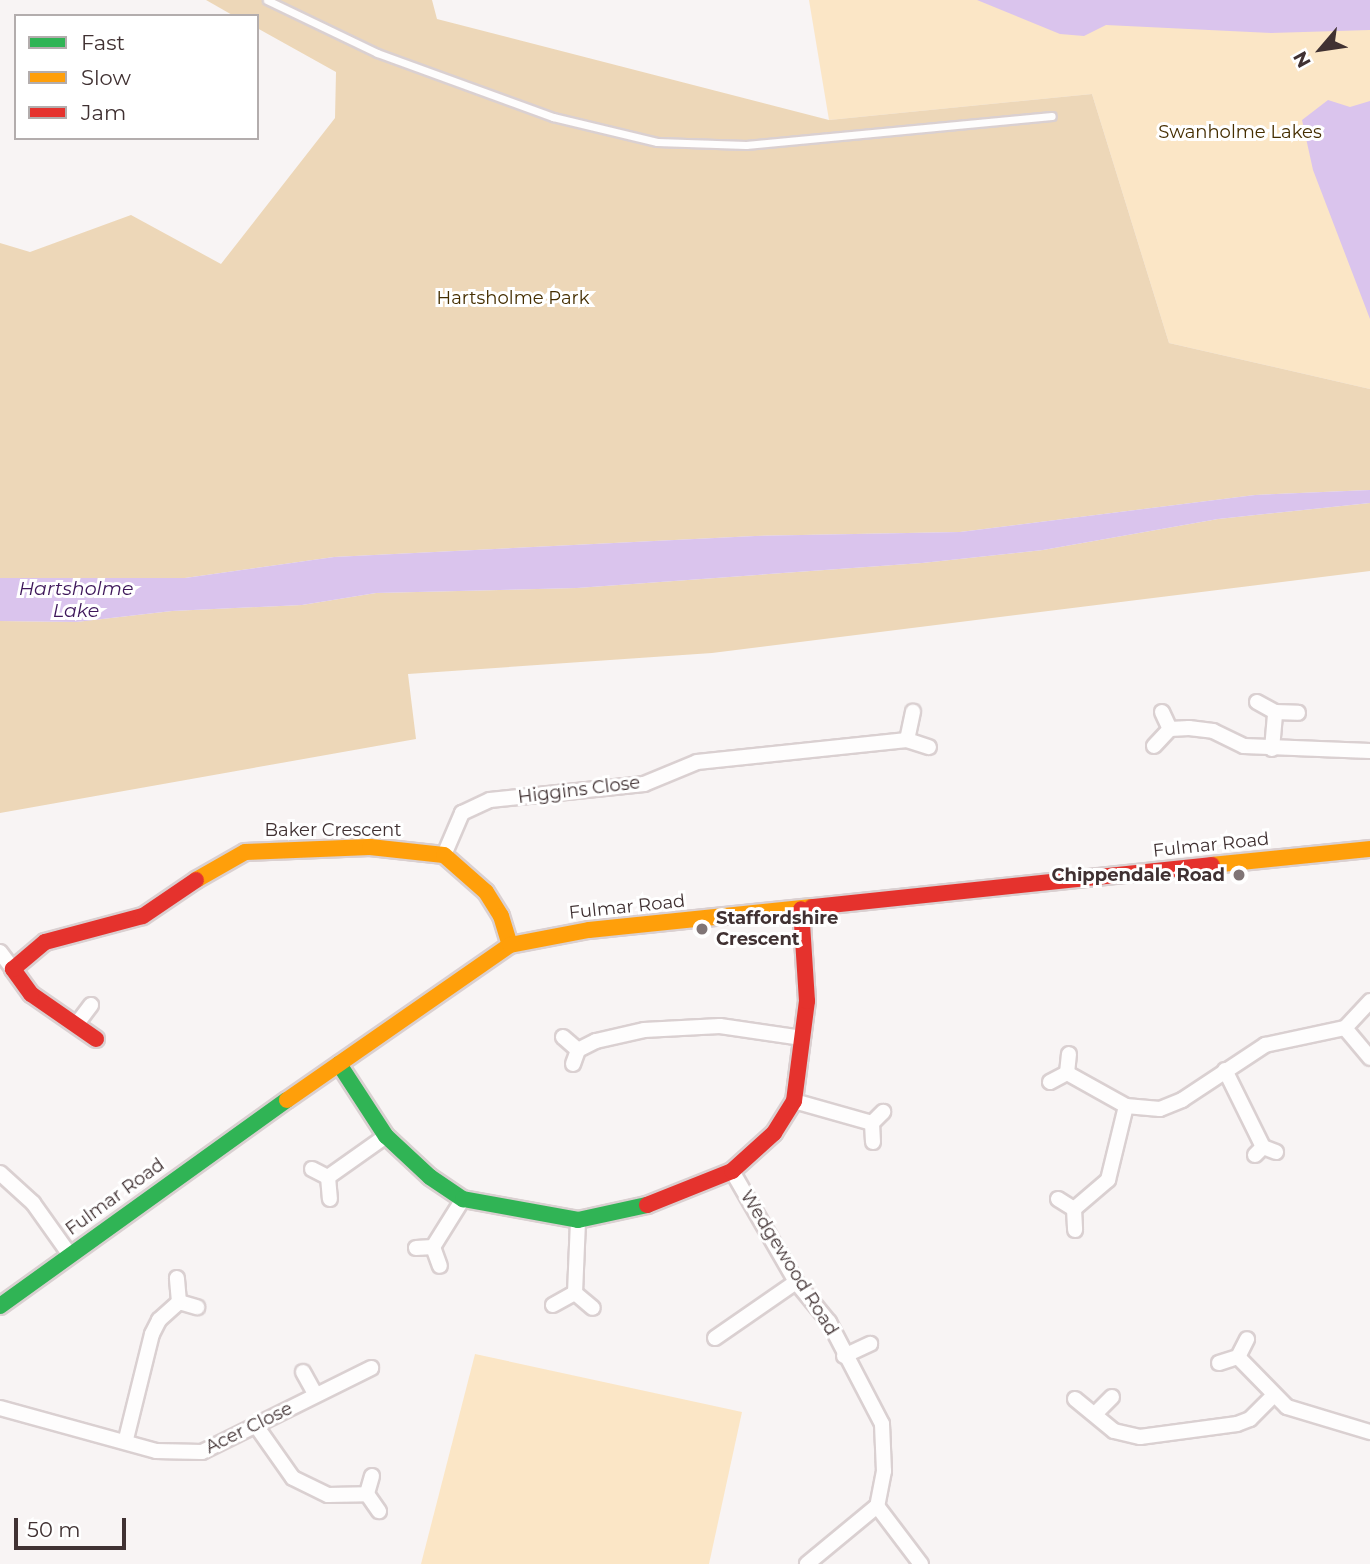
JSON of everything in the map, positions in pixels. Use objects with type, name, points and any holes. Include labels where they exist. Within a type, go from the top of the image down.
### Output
[{"type":"street","points":[[1257,702],[1275,712],[1298,713]]},
{"type":"street","points":[[908,740],[913,712]]},
{"type":"street","points":[[1162,712],[1170,729]]},
{"type":"street","points":[[1272,748],[1275,712]]},
{"type":"street","points":[[1154,746],[1170,729],[1213,731],[1244,746],[1370,751]]},
{"type":"street","name":"Higgins Close","points":[[444,855],[462,813],[490,800],[644,784],[697,762],[908,740],[929,747]]},
{"type":"street","name":"Baker Crescent","points":[[13,970],[45,942],[143,916],[228,858],[245,852],[370,847],[444,855]]},
{"type":"street","name":"Fulmar Road","points":[[0,1306],[510,945],[589,930],[1370,849]]},
{"type":"street","points":[[444,855],[486,892],[501,916],[510,945]]},
{"type":"street","points":[[339,1064],[386,1136],[430,1177],[463,1199],[578,1220],[638,1208],[733,1171],[774,1133],[794,1101],[807,978],[801,909]]},
{"type":"street","points":[[0,952],[31,994],[96,1039]]},
{"type":"street","points":[[1067,1073],[1126,1106],[1160,1109],[1182,1100],[1265,1045],[1345,1028],[1370,1001]]},
{"type":"street","points":[[76,1025],[91,1004]]},
{"type":"street","points":[[563,1037],[575,1057],[615,1035],[683,1026],[720,1026],[802,1038]]},
{"type":"street","points":[[1345,1028],[1370,1058]]},
{"type":"street","points":[[1067,1073],[1069,1054]]},
{"type":"street","points":[[1225,1070],[1265,1151]]},
{"type":"street","points":[[1050,1083],[1067,1073]]},
{"type":"street","points":[[794,1101],[872,1124]]},
{"type":"street","points":[[1074,1209],[1108,1180],[1126,1106]]},
{"type":"street","points":[[873,1142],[872,1124],[883,1112]]},
{"type":"street","points":[[328,1177],[386,1136]]},
{"type":"street","points":[[312,1169],[328,1177]]},
{"type":"street","name":"Wedgewood Road","points":[[733,1171],[796,1282],[829,1322],[844,1356],[882,1424],[884,1471],[877,1506]]},
{"type":"street","points":[[0,1173],[33,1203],[70,1255]]},
{"type":"street","points":[[328,1177],[330,1199]]},
{"type":"street","points":[[433,1247],[463,1199]]},
{"type":"street","points":[[1058,1199],[1074,1209]]},
{"type":"street","points":[[1074,1209],[1075,1230]]},
{"type":"street","points":[[575,1293],[578,1220]]},
{"type":"street","points":[[416,1248],[433,1247]]},
{"type":"street","points":[[433,1247],[440,1266]]},
{"type":"street","points":[[126,1439],[152,1334],[179,1302],[177,1278]]},
{"type":"street","points":[[715,1338],[796,1282]]},
{"type":"street","points":[[553,1305],[575,1293]]},
{"type":"street","points":[[575,1293],[593,1308]]},
{"type":"street","points":[[179,1302],[197,1307]]},
{"type":"street","points":[[1219,1363],[1238,1357],[1247,1339]]},
{"type":"street","points":[[844,1356],[870,1344]]},
{"type":"street","points":[[1238,1357],[1273,1396],[1309,1416],[1370,1432]]},
{"type":"street","name":"Acer Close","points":[[0,1408],[126,1439],[156,1451],[202,1452],[257,1427],[370,1368]]},
{"type":"street","points":[[303,1372],[316,1395]]},
{"type":"street","points":[[1075,1399],[1114,1431],[1140,1437],[1237,1424],[1250,1419],[1273,1396]]},
{"type":"street","points":[[1095,1414],[1112,1397]]},
{"type":"street","points":[[257,1427],[293,1478],[328,1495],[367,1494]]},
{"type":"street","points":[[367,1494],[372,1476]]},
{"type":"street","points":[[367,1494],[379,1511]]},
{"type":"street","points":[[807,1564],[877,1506],[921,1564]]},
{"type":"lane","points":[[268,0],[377,53],[502,99],[553,117],[657,142],[746,145],[1052,116]]},
{"type":"green space","name":"Hartsholme Park","points":[[206,0],[432,0],[437,19],[829,120],[1092,94],[1169,343],[1370,389],[1370,490],[1255,495],[960,532],[755,536],[334,557],[185,578],[0,578],[0,243],[30,252],[131,215],[221,264],[335,118],[336,72],[259,29],[259,14],[230,14]]},
{"type":"green space","name":"Swanholme Lakes","points":[[809,0],[1370,0],[1370,389],[1169,343],[1092,94],[829,120]]},
{"type":"green space","points":[[1370,503],[1370,571],[712,653],[408,674],[416,739],[0,813],[0,621],[76,622],[172,611],[302,605],[376,593],[577,588],[922,563],[1043,550],[1218,519]]},
{"type":"green space","points":[[475,1354],[742,1412],[709,1564],[421,1564]]},
{"type":"water","points":[[977,0],[1370,0],[1370,30],[1271,33],[1106,25],[1084,36],[1060,34]]},
{"type":"water","points":[[1328,100],[1350,107],[1370,101],[1370,319],[1313,170],[1302,120]]},
{"type":"water","name":"Hartsholme Lake","points":[[1370,490],[1370,503],[1218,519],[1043,550],[922,563],[577,588],[376,593],[302,605],[172,611],[76,622],[0,621],[0,578],[185,578],[334,557],[755,536],[960,532],[1255,495]]},
{"type":"traffic: fast","points":[[339,1064],[386,1136],[430,1177],[463,1199],[578,1220],[647,1205]]},
{"type":"traffic: fast","points":[[0,1306],[287,1100]]},
{"type":"traffic: slow","points":[[196,880],[245,852],[370,847],[444,855],[486,892],[501,916],[510,945]]},
{"type":"traffic: slow","points":[[1212,865],[1370,849]]},
{"type":"traffic: slow","points":[[287,1100],[510,945],[589,930],[812,907]]},
{"type":"traffic: jam","points":[[812,907],[1212,865]]},
{"type":"traffic: jam","points":[[96,1039],[31,994],[13,969],[45,942],[143,916],[196,880]]},
{"type":"traffic: jam","points":[[647,1205],[732,1171],[774,1133],[794,1101],[807,1001],[801,909]]},
{"type":"place","name":"Chippendale Road","points":[[1239,875]]},
{"type":"place","name":"Staffordshire Crescent","points":[[702,929]]}]
